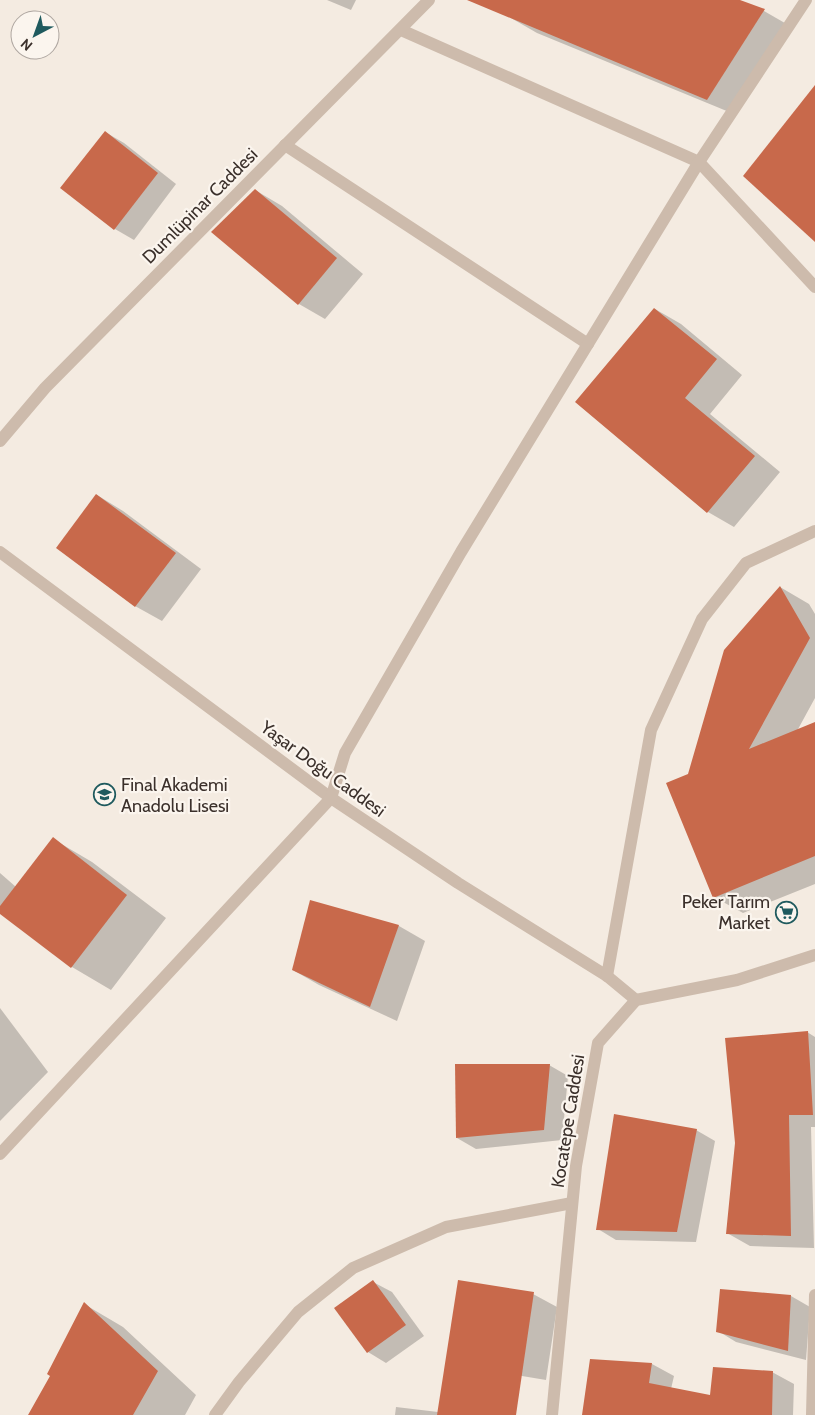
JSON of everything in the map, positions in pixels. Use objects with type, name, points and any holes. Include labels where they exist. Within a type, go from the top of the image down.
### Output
[{"type":"street","name":"Dumlüpinar Caddesi","points":[[0,441],[45,388],[430,0]]},
{"type":"street","points":[[0,1154],[331,798],[345,753],[461,552],[699,162],[806,0]]},
{"type":"street","points":[[401,30],[699,162],[815,287]]},
{"type":"street","points":[[285,145],[588,344]]},
{"type":"street","points":[[607,976],[651,730],[702,619],[746,563],[815,531]]},
{"type":"street","name":"Yaşar Doğu Caddesi","points":[[0,552],[331,798],[458,883],[607,976],[636,1000]]},
{"type":"street","points":[[636,1000],[738,980],[815,955]]},
{"type":"street","name":"Kocatepe Caddesi","points":[[552,1415],[572,1203],[585,1108],[598,1043],[636,1000]]},
{"type":"street","points":[[215,1415],[239,1382],[298,1312],[353,1268],[446,1227],[572,1203]]},
{"type":"street","points":[[812,1415],[815,1303]]},
{"type":"building","points":[[467,0],[740,0],[765,9],[707,100]]},
{"type":"building","points":[[815,85],[815,242],[743,176]]},
{"type":"building","points":[[105,131],[158,173],[114,230],[60,188]]},
{"type":"building","points":[[255,189],[337,258],[298,305],[211,232]]},
{"type":"building","points":[[654,308],[717,359],[685,398],[755,456],[707,513],[575,402]]},
{"type":"building","points":[[96,494],[176,553],[135,607],[56,548]]},
{"type":"building","points":[[780,586],[810,638],[749,749],[815,722],[815,856],[713,898],[666,783],[688,774],[724,650]]},
{"type":"building","points":[[53,837],[127,895],[71,968],[0,914],[0,906]]},
{"type":"building","points":[[310,900],[399,925],[370,1007],[292,970]]},
{"type":"building","points":[[808,1031],[813,1115],[789,1115],[791,1236],[726,1234],[735,1143],[725,1038]]},
{"type":"building","points":[[455,1064],[550,1064],[544,1130],[456,1138]]},
{"type":"building","points":[[614,1114],[697,1129],[677,1232],[596,1230]]},
{"type":"building","points":[[373,1280],[406,1325],[367,1353],[334,1308]]},
{"type":"building","points":[[458,1280],[534,1292],[516,1415],[437,1415]]},
{"type":"building","points":[[720,1289],[791,1295],[788,1351],[716,1332]]},
{"type":"building","points":[[84,1302],[158,1371],[133,1415],[28,1415],[50,1376],[47,1374]]},
{"type":"building","points":[[590,1359],[652,1363],[649,1383],[710,1395],[713,1367],[773,1371],[772,1415],[582,1415]]},
{"type":"place","name":"Final Akademi Anadolu Lisesi","points":[[105,795]]},
{"type":"place","name":"Peker Tarım Market","points":[[786,912]]}]
